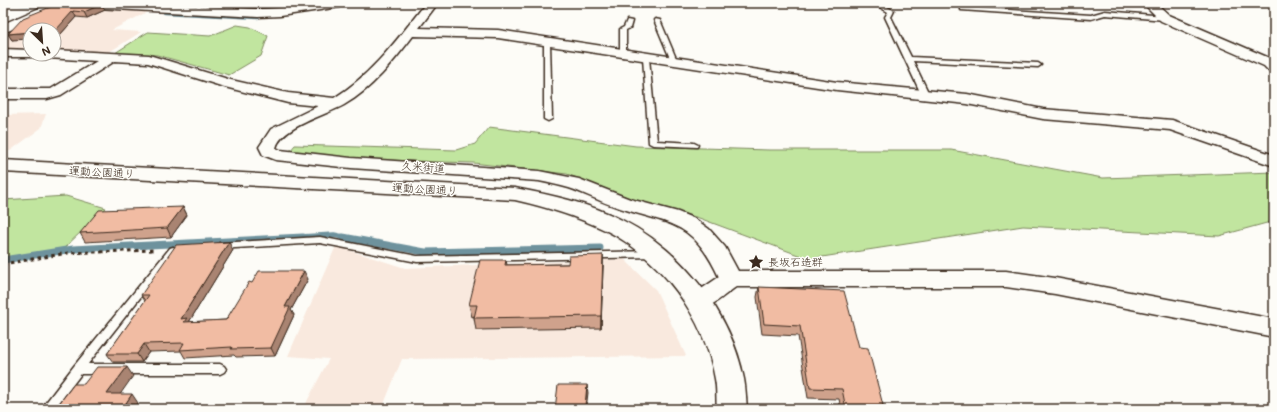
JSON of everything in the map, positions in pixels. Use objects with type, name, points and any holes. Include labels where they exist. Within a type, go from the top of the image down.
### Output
[{"type":"street","points":[[3,29],[63,3]]},
{"type":"street","points":[[79,3],[280,12],[340,3]]},
{"type":"street","name":"久米街道","points":[[432,3],[409,32],[365,82],[336,103],[290,123],[277,132],[270,140],[267,147],[269,151],[276,155],[296,158],[525,175],[573,183],[623,203],[671,216],[688,223],[702,234],[718,252],[731,279]]},
{"type":"street","points":[[1149,3],[1165,18],[1272,63]]},
{"type":"street","points":[[409,32],[498,34],[547,43],[837,86],[967,99],[1043,114],[1172,125],[1274,161]]},
{"type":"street","points":[[3,53],[22,54]]},
{"type":"street","points":[[62,55],[149,59],[226,83],[288,98],[336,103]]},
{"type":"street","points":[[3,94],[47,94],[56,92],[113,57]]},
{"type":"street","name":"運動公園通り","points":[[3,166],[515,194],[548,201],[614,226],[655,254],[669,266],[699,302],[720,345],[730,378],[732,409]]},
{"type":"street","points":[[699,302],[731,279],[1006,278],[1055,286],[1272,331]]},
{"type":"lane","points":[[876,3],[891,11],[888,17],[925,94]]},
{"type":"lane","points":[[964,9],[1091,17],[1105,13],[1165,18]]},
{"type":"lane","points":[[657,20],[675,62]]},
{"type":"lane","points":[[623,54],[623,29],[628,28],[629,21]]},
{"type":"lane","points":[[547,43],[548,119]]},
{"type":"lane","points":[[646,58],[653,143],[694,145]]},
{"type":"lane","points":[[909,59],[1038,65]]},
{"type":"lane","points":[[212,246],[320,240],[417,258],[655,254]]},
{"type":"lane","points":[[46,409],[178,249]]},
{"type":"lane","points":[[78,369],[220,369]]},
{"type":"path","points":[[3,264],[68,253],[178,249]]},
{"type":"shaded area","points":[[69,7],[147,12],[112,30],[141,32],[109,52],[62,51],[62,22],[35,22]]},
{"type":"shaded area","points":[[22,28],[22,51],[3,50],[3,36]]},
{"type":"shaded area","points":[[46,114],[41,128],[10,151],[3,150],[3,115]]},
{"type":"shaded area","points":[[336,246],[405,268],[624,259],[656,290],[686,356],[402,359],[382,409],[303,409],[329,359],[288,356]]},
{"type":"green space","points":[[237,25],[250,27],[268,36],[261,56],[229,75],[157,55],[115,53],[148,32],[210,36]]},
{"type":"green space","points":[[489,127],[636,146],[769,150],[951,150],[1103,178],[1274,172],[1274,221],[1219,236],[1023,226],[809,259],[699,218],[629,198],[567,174],[473,163],[356,159],[289,152],[295,145],[456,150],[475,144]]},
{"type":"green space","points":[[66,196],[106,208],[61,251],[3,260],[3,200]]},
{"type":"building","points":[[60,3],[102,4],[84,12],[73,11],[62,23],[62,22],[22,22],[22,33],[8,34],[23,18]]},
{"type":"building","points":[[183,207],[167,228],[80,233],[99,210]]},
{"type":"building","points":[[229,242],[181,319],[187,318],[184,322],[226,320],[249,282],[252,283],[259,271],[304,271],[285,307],[290,307],[271,348],[231,349],[232,347],[180,350],[184,343],[144,344],[137,354],[107,354],[149,295],[141,295],[176,245]]},
{"type":"building","points":[[603,255],[601,316],[474,318],[477,305],[469,305],[480,260],[506,260],[505,265],[568,264],[569,256]]},
{"type":"building","points":[[759,287],[844,291],[859,347],[868,348],[884,409],[846,409],[842,389],[810,388],[800,326],[764,324]]},
{"type":"building","points":[[97,367],[127,367],[107,394],[132,394],[122,409],[55,409],[74,384],[84,384]]},
{"type":"building","points":[[558,385],[587,385],[585,406],[638,409],[555,409]]},
{"type":"waterway","points":[[20,3],[44,5]]},
{"type":"waterway","points":[[165,12],[258,17]]},
{"type":"waterway","points":[[285,238],[334,235],[345,237]]},
{"type":"waterway","points":[[285,238],[303,237]]},
{"type":"waterway","points":[[345,237],[425,252],[600,248]]},
{"type":"waterway","points":[[3,260],[73,249],[285,238]]},
{"type":"place","name":"長坂石造群","points":[[756,262]]}]
